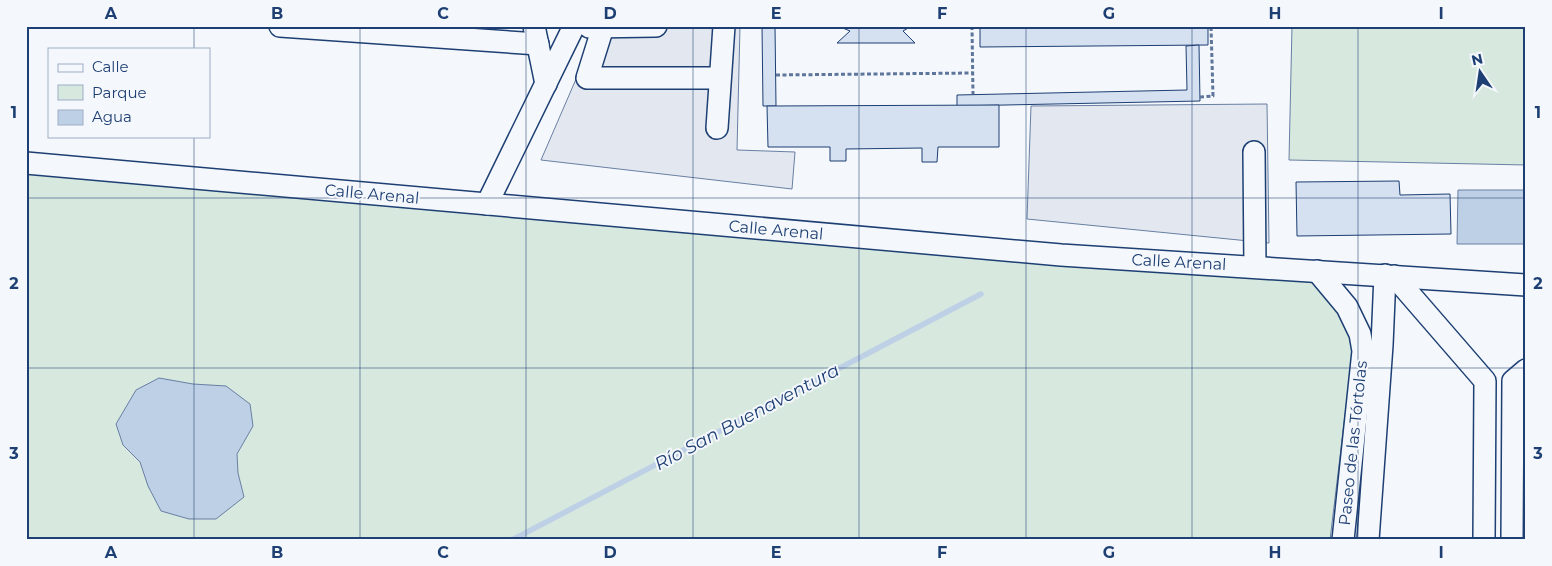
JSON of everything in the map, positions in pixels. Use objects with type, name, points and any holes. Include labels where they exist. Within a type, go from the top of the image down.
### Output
[{"type":"street","points":[[280,26],[536,35],[546,84]]},
{"type":"street","points":[[487,204],[574,27],[656,26]]},
{"type":"street","points":[[717,128],[724,26]]},
{"type":"street","points":[[604,27],[587,78],[720,78]]},
{"type":"street","points":[[1254,152],[1255,267]]},
{"type":"street","name":"Calle Arenal","points":[[26,163],[1061,255],[1526,285]]},
{"type":"street","name":"Paseo de las Tórtolas","points":[[1317,271],[1347,306],[1360,334],[1363,351],[1343,540]]},
{"type":"street","points":[[1390,275],[1489,385],[1500,388],[1510,385],[1520,376]]},
{"type":"street","name":"Paseo de las Tórtolas","points":[[1368,540],[1382,345],[1390,275]]},
{"type":"street","points":[[1512,540],[1514,436],[1520,376]]},
{"type":"street","points":[[1484,540],[1485,381]]},
{"type":"street","points":[[1485,436],[1489,432],[1500,429],[1514,436]]},
{"type":"path","points":[[972,26],[973,94]]},
{"type":"path","points":[[1200,97],[1213,96],[1211,26]]},
{"type":"path","points":[[776,74],[973,73]]},
{"type":"green space","points":[[1292,26],[1526,26],[1526,165],[1289,160]]},
{"type":"green space","points":[[26,172],[1109,268],[1314,282],[1355,332],[1330,540],[26,540]]},
{"type":"shaded area","points":[[599,26],[740,26],[737,150],[795,152],[792,189],[541,160]]},
{"type":"shaded area","points":[[1267,104],[1269,243],[1027,219],[1031,106]]},
{"type":"water","points":[[1458,190],[1526,190],[1526,244],[1457,244]]},
{"type":"water","points":[[159,378],[193,384],[226,386],[250,404],[253,426],[237,454],[238,473],[244,497],[216,519],[189,519],[161,511],[148,486],[140,462],[123,445],[116,424],[136,390]]},
{"type":"building","points":[[762,26],[775,26],[776,106],[763,106]]},
{"type":"building","points":[[838,26],[912,26],[903,31],[915,43],[837,43],[850,31]]},
{"type":"building","points":[[980,26],[1208,26],[1208,45],[980,47]]},
{"type":"building","points":[[1199,45],[1200,101],[957,106],[957,95],[1187,90],[1186,46]]},
{"type":"building","points":[[999,105],[999,147],[938,147],[937,162],[922,162],[922,148],[846,149],[846,161],[830,161],[830,147],[768,147],[767,106]]},
{"type":"building","points":[[1399,181],[1400,195],[1450,194],[1451,234],[1297,236],[1296,182]]},
{"type":"waterway","name":"Río San Buenaventura","points":[[512,540],[981,294]]}]
